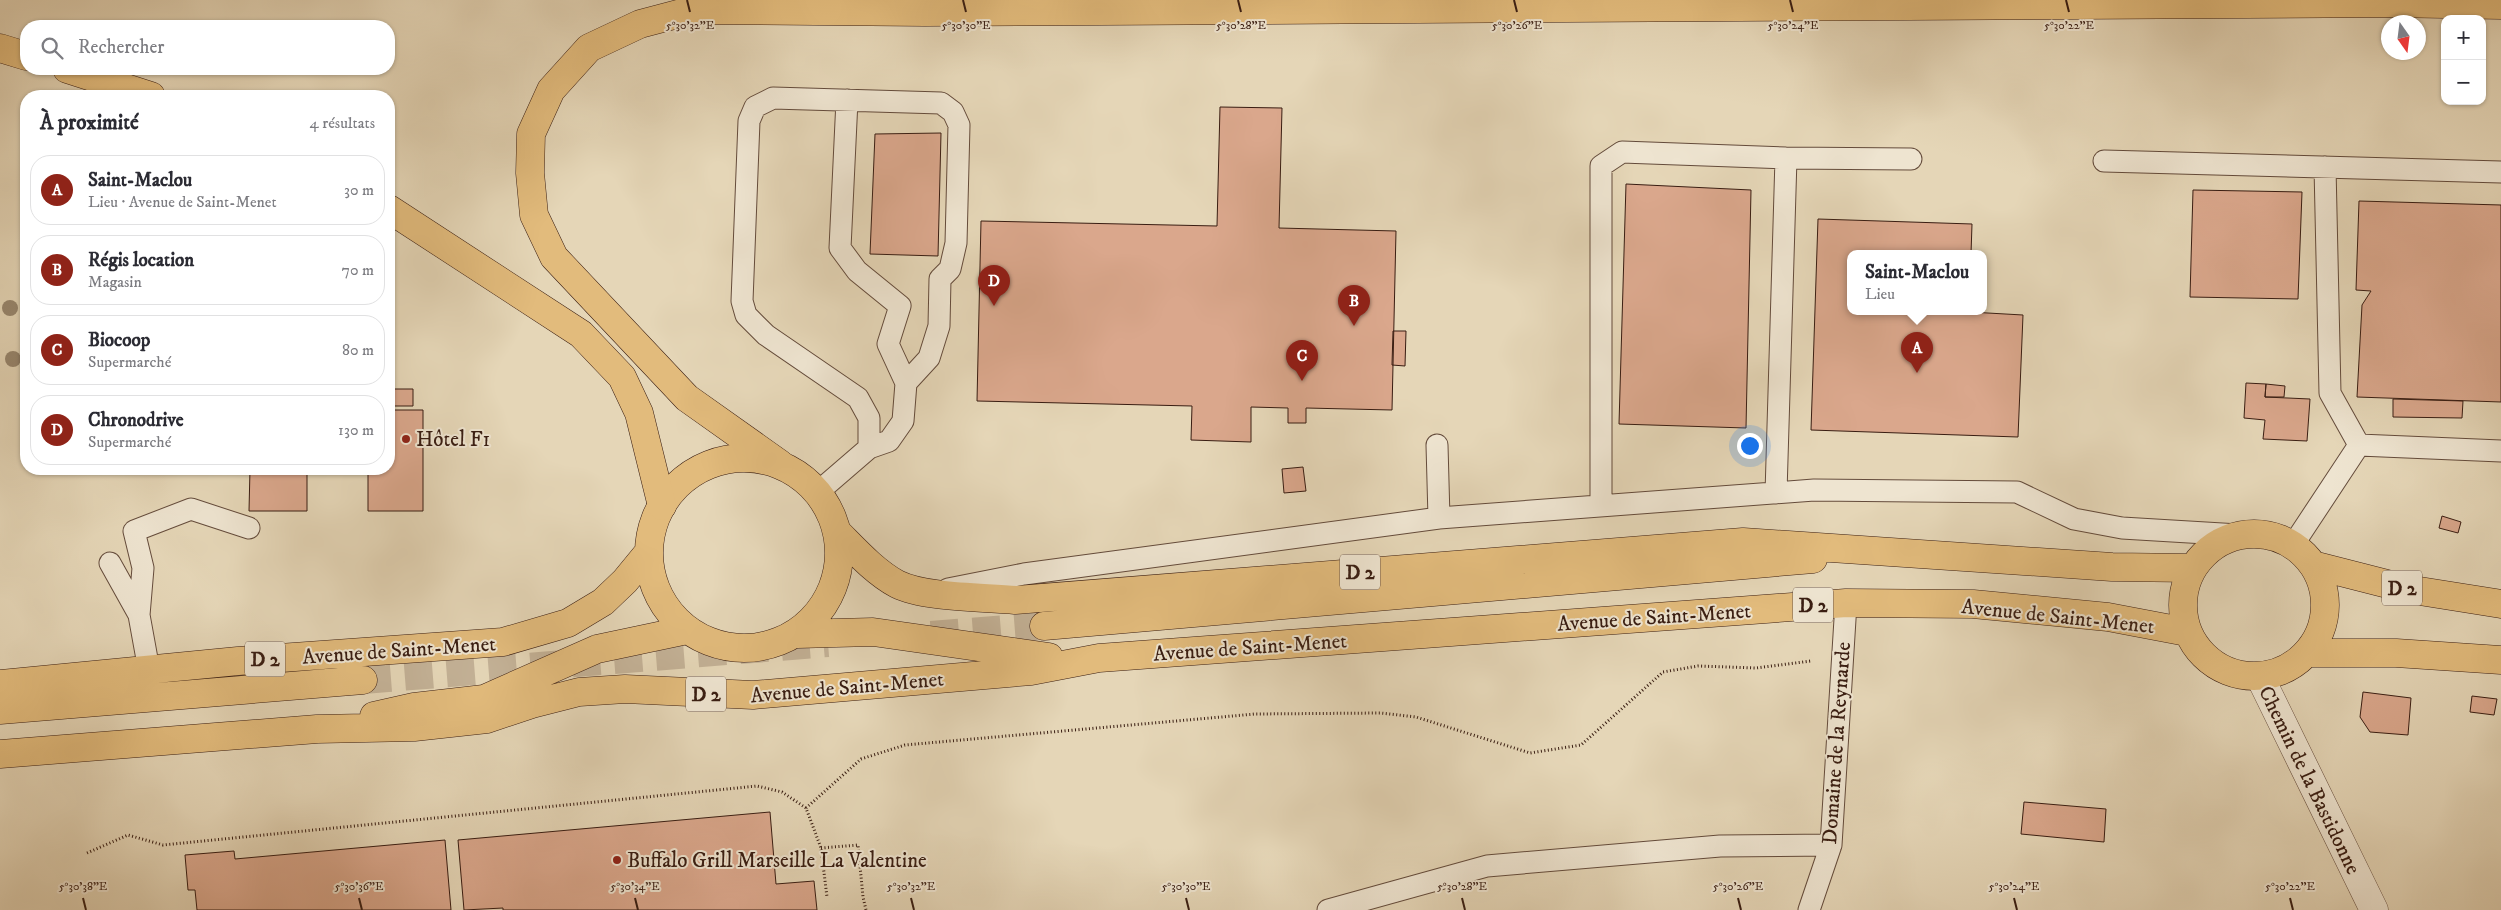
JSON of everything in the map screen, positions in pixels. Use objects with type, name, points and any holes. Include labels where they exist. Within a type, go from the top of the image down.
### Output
[{"type":"main road","points":[[2284,0],[2501,5]]},
{"type":"main road","points":[[780,464],[747,457],[714,463],[684,479],[662,506],[652,528],[648,553],[653,582],[666,609],[687,630],[713,644],[742,649],[771,646],[797,634],[824,607],[838,572],[838,534],[828,507],[818,492],[780,464],[687,398],[554,257],[534,215],[530,173],[531,134],[551,90],[589,48],[640,24],[692,10],[945,12],[2406,3]]},
{"type":"main road","points":[[0,48],[20,54]]},
{"type":"main road","points":[[86,75],[132,90]]},
{"type":"main road","points":[[395,213],[581,334],[622,378],[639,413],[662,506]]},
{"type":"main road","name":"D 2","points":[[838,534],[870,564],[898,584],[931,593],[1016,600],[1743,542],[1902,551],[2112,567],[2193,568]]},
{"type":"main road","points":[[2239,535],[2267,535],[2293,545],[2313,565],[2325,594],[2323,625],[2308,652],[2286,670],[2260,677],[2230,673],[2204,657],[2187,632],[2183,603],[2184,588],[2193,568],[2213,547],[2239,535]]},
{"type":"main road","name":"D 2","points":[[1044,626],[1902,551]]},
{"type":"main road","name":"Avenue de Saint-Menet","points":[[0,684],[149,670],[503,642],[530,636],[568,623],[603,602],[625,581],[648,553]]},
{"type":"main road","name":"D 2","points":[[2313,565],[2407,589],[2501,604]]},
{"type":"main road","name":"Avenue de Saint-Menet","points":[[0,754],[317,730],[414,727],[487,719],[532,704],[579,692],[625,689],[753,696],[1031,671],[1098,658],[1846,603],[1973,604],[2108,616],[2187,632]]},
{"type":"main road","name":"Avenue de Saint-Menet","points":[[317,730],[414,707],[484,699],[597,650],[687,630]]},
{"type":"main road","name":"D 2","points":[[797,634],[873,632],[1040,657],[1098,658]]},
{"type":"main road","points":[[2308,652],[2396,653],[2501,660]]},
{"type":"main road","points":[[0,710],[363,680]]},
{"type":"street","name":"Chemin de la Bastidonne","points":[[2260,677],[2374,910]]},
{"type":"lane","points":[[869,448],[869,418],[858,398],[766,336],[746,315],[742,301],[749,121],[755,107],[773,98],[941,103],[953,112],[959,126],[956,243],[950,268],[940,279],[939,326],[929,358],[906,383]]},
{"type":"lane","points":[[818,492],[869,448],[889,441],[903,421],[906,383],[888,344],[900,306],[857,271],[840,248],[847,100]]},
{"type":"lane","points":[[1601,505],[1601,166],[1622,152],[1911,160]]},
{"type":"lane","points":[[1776,494],[1786,158]]},
{"type":"lane","points":[[2104,161],[2501,172]]},
{"type":"lane","points":[[2325,167],[2330,393],[2359,445]]},
{"type":"lane","points":[[1437,445],[1440,518]]},
{"type":"lane","points":[[2359,445],[2501,451]]},
{"type":"lane","points":[[2293,545],[2359,445]]},
{"type":"lane","points":[[931,593],[1024,574],[1440,518],[1814,490],[2017,492],[2074,519],[2122,528],[2239,535]]},
{"type":"lane","points":[[149,670],[139,615],[143,568],[134,531],[191,509],[249,528]]},
{"type":"lane","points":[[110,563],[139,615]]},
{"type":"lane","name":"Domaine de la Reynarde","points":[[1809,910],[1831,845],[1841,657],[1846,603]]},
{"type":"lane","points":[[1328,910],[1487,866],[1720,846],[1831,845]]},
{"type":"path","points":[[806,808],[861,759],[905,745],[1256,714],[1381,713],[1416,717],[1530,753],[1581,745],[1663,672],[1698,666],[1756,668],[1841,657]]},
{"type":"path","points":[[87,853],[128,835],[163,845],[756,786],[782,792],[806,808],[821,848],[827,897]]},
{"type":"path","points":[[821,848],[858,845],[866,910]]},
{"type":"building","points":[[1220,107],[1282,108],[1279,228],[1396,231],[1392,410],[1306,408],[1306,423],[1288,423],[1288,408],[1251,407],[1251,442],[1191,440],[1192,406],[977,401],[981,221],[1217,226]]},
{"type":"building","points":[[941,133],[938,256],[870,254],[875,134]]},
{"type":"building","points":[[1626,184],[1751,190],[1746,428],[1619,424]]},
{"type":"building","points":[[2193,190],[2302,192],[2298,299],[2190,297]]},
{"type":"building","points":[[2359,201],[2501,205],[2501,402],[2357,397],[2362,305],[2371,291],[2356,290]]},
{"type":"building","points":[[1818,219],[1972,224],[1971,250],[1847,250],[1847,315],[1987,315],[1987,313],[2023,315],[2018,437],[1811,430]]},
{"type":"building","points":[[1393,331],[1406,331],[1405,366],[1392,365]]},
{"type":"building","points":[[2246,383],[2266,384],[2265,397],[2310,399],[2307,441],[2263,439],[2265,420],[2244,418]]},
{"type":"building","points":[[2266,384],[2285,386],[2284,397],[2265,397]]},
{"type":"building","points":[[395,389],[413,389],[413,406],[395,406]]},
{"type":"building","points":[[2393,399],[2463,401],[2462,418],[2393,417]]},
{"type":"building","name":"Hôtel F1","points":[[395,410],[423,410],[423,511],[368,511],[368,475],[395,475]]},
{"type":"building","points":[[1303,467],[1306,491],[1284,493],[1282,469]]},
{"type":"building","points":[[250,475],[307,475],[307,511],[249,511]]},
{"type":"building","points":[[2442,516],[2461,522],[2458,533],[2439,528]]},
{"type":"building","points":[[2363,692],[2411,698],[2408,735],[2370,732],[2360,717]]},
{"type":"building","points":[[2472,696],[2497,699],[2494,715],[2470,712]]},
{"type":"building","points":[[2024,802],[2106,809],[2104,842],[2021,834]]},
{"type":"building","name":"Buffalo Grill Marseille La Valentine","points":[[770,812],[776,884],[814,881],[817,910],[503,910],[503,908],[464,910],[458,840]]},
{"type":"building","points":[[445,840],[451,910],[197,910],[195,890],[188,890],[185,855],[234,851],[235,859]]},
{"type":"tunnel","points":[[931,635],[1044,626]]},
{"type":"tunnel","points":[[363,680],[828,643]]},
{"type":"place","name":"Chronodrive","points":[[994,306]]},
{"type":"place","name":"Régis location","points":[[1354,326]]},
{"type":"place","name":"Saint-Maclou","points":[[1917,373]]},
{"type":"place","name":"Biocoop","points":[[1302,381]]},
{"type":"place","name":"Hôtel F1","points":[[406,439]]},
{"type":"place","name":"Buffalo Grill Marseille La Valentine","points":[[617,860]]}]
